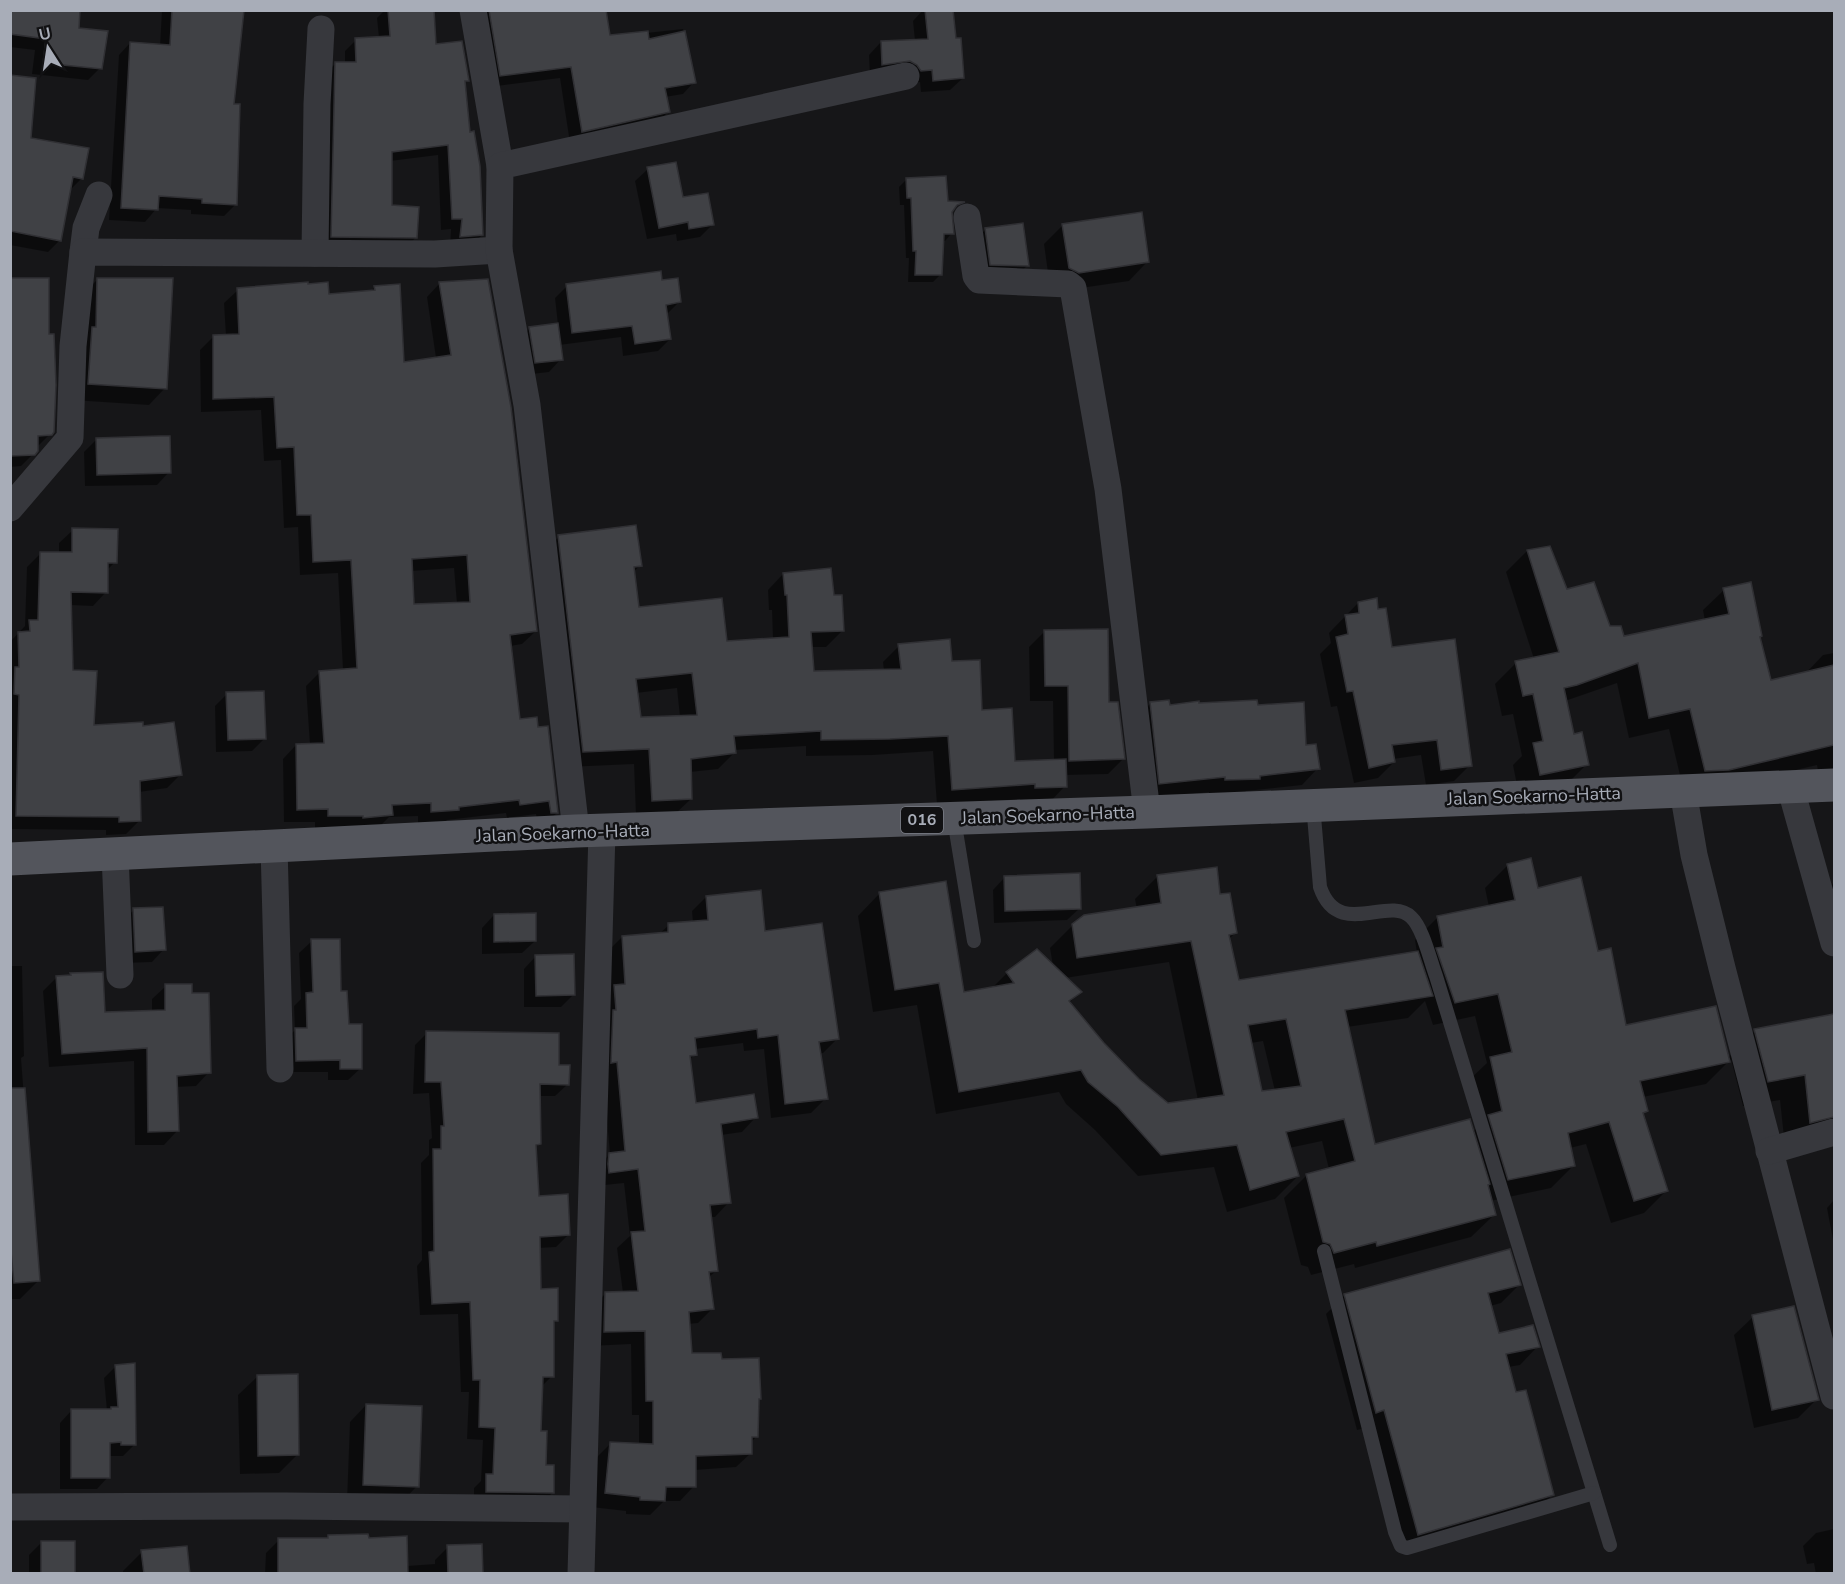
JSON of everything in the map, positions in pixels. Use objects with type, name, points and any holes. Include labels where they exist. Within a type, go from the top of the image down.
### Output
[{"type":"main road","name":"Jalan Soekarno-Hatta","points":[[10,859],[115,874],[274,846],[589,831],[1147,812],[1834,784]]},
{"type":"street","points":[[473,10],[500,166],[499,250],[527,405],[589,831],[580,1574]]},
{"type":"street","points":[[315,253],[317,104],[321,29]]},
{"type":"street","points":[[500,166],[906,76]]},
{"type":"street","points":[[10,508],[70,438],[73,345],[83,252],[86,228],[99,195]]},
{"type":"street","points":[[967,217],[976,276],[979,280],[1068,284],[1073,288],[1108,489],[1147,812]]},
{"type":"street","points":[[83,252],[435,254],[499,250]]},
{"type":"street","points":[[1790,786],[1834,943]]},
{"type":"street","points":[[1683,791],[1690,834],[1722,968],[1834,1391]]},
{"type":"street","points":[[274,846],[280,1069]]},
{"type":"street","points":[[115,874],[120,975]]},
{"type":"street","points":[[1769,1151],[1834,1132]]},
{"type":"street","points":[[10,1507],[286,1506],[582,1509]]},
{"type":"lane","points":[[1313,804],[1320,887],[1324,900],[1336,910],[1360,914],[1405,912],[1418,927],[1436,976],[1610,1545]]},
{"type":"lane","points":[[954,819],[974,941]]},
{"type":"lane","points":[[1324,1251],[1397,1540],[1401,1546],[1407,1548],[1594,1493]]},
{"type":"building","points":[[10,10],[80,10],[79,28],[108,31],[102,69],[43,63],[46,39],[10,34]]},
{"type":"building","points":[[172,10],[244,10],[234,104],[240,104],[237,205],[202,203],[202,199],[159,196],[158,210],[121,208],[130,42],[170,45]]},
{"type":"building","points":[[388,10],[434,10],[436,44],[462,41],[469,81],[465,81],[470,132],[474,131],[480,166],[483,235],[460,237],[462,219],[452,219],[448,145],[392,152],[392,205],[419,207],[417,238],[331,237],[335,62],[356,62],[355,38],[390,36]]},
{"type":"building","points":[[489,10],[606,10],[610,35],[648,31],[649,39],[685,31],[696,83],[665,88],[670,112],[582,132],[571,67],[500,76]]},
{"type":"building","points":[[925,10],[953,10],[956,38],[961,38],[964,78],[933,81],[932,70],[921,71],[910,61],[882,65],[881,41],[928,39]]},
{"type":"building","points":[[10,75],[36,78],[31,138],[89,148],[83,179],[73,177],[61,241],[10,231]]},
{"type":"building","points":[[676,162],[683,197],[708,193],[714,225],[689,229],[688,222],[659,228],[647,167]]},
{"type":"building","points":[[946,176],[948,201],[965,202],[957,205],[952,212],[954,234],[944,234],[942,275],[915,275],[916,251],[913,251],[911,198],[907,198],[906,178]]},
{"type":"building","points":[[1142,212],[1149,262],[1079,273],[1069,268],[1062,224]]},
{"type":"building","points":[[1023,223],[1029,266],[990,265],[985,228]]},
{"type":"building","points":[[661,271],[662,280],[678,278],[681,302],[666,305],[671,339],[635,344],[632,326],[572,333],[566,284]]},
{"type":"building","points":[[10,278],[49,278],[49,334],[54,334],[56,385],[54,432],[52,435],[38,436],[38,451],[35,455],[10,456]]},
{"type":"building","points":[[97,278],[173,278],[167,389],[88,384],[92,327],[96,327]]},
{"type":"building","points":[[488,279],[511,407],[537,631],[510,635],[520,719],[537,717],[538,727],[548,726],[558,813],[551,813],[549,801],[520,805],[519,800],[459,807],[459,810],[431,812],[431,803],[392,805],[393,815],[363,818],[363,816],[328,816],[328,809],[297,810],[296,744],[324,743],[319,671],[357,668],[351,560],[313,562],[311,515],[297,515],[294,447],[277,448],[274,397],[213,399],[213,335],[239,334],[237,288],[328,282],[329,294],[375,290],[374,286],[400,284],[404,362],[451,355],[439,282]],"holes":[[[467,555],[470,602],[414,604],[412,559]]]},
{"type":"building","points":[[558,323],[563,360],[535,363],[529,327]]},
{"type":"building","points":[[170,436],[171,473],[97,475],[96,438]]},
{"type":"building","points":[[636,525],[642,566],[634,567],[639,607],[722,598],[727,641],[789,637],[787,595],[785,595],[783,573],[831,568],[834,595],[842,595],[844,631],[811,632],[814,671],[901,669],[898,644],[950,639],[952,661],[980,660],[982,710],[1012,708],[1015,761],[1066,759],[1067,787],[1035,788],[1035,784],[952,790],[948,736],[821,740],[821,731],[734,736],[736,753],[691,759],[692,799],[652,801],[649,749],[583,752],[558,535]],"holes":[[[692,673],[697,715],[641,717],[636,679]]]},
{"type":"building","points":[[72,528],[118,529],[117,563],[108,563],[108,593],[71,592],[73,670],[97,671],[94,725],[143,722],[143,726],[174,722],[182,775],[140,781],[141,821],[119,822],[119,817],[16,816],[19,695],[14,694],[15,667],[19,667],[18,632],[30,631],[29,620],[38,620],[40,552],[72,552]]},
{"type":"building","points":[[1550,546],[1567,589],[1594,582],[1610,626],[1621,626],[1624,636],[1729,614],[1723,588],[1751,582],[1762,636],[1760,637],[1771,680],[1834,665],[1834,745],[1729,770],[1705,771],[1690,709],[1649,718],[1638,663],[1564,688],[1574,734],[1582,732],[1589,765],[1540,775],[1533,743],[1543,741],[1533,694],[1523,696],[1515,661],[1559,652],[1527,550]]},
{"type":"building","points":[[1377,598],[1378,609],[1386,608],[1392,647],[1455,639],[1472,766],[1441,770],[1437,740],[1392,745],[1395,762],[1369,768],[1353,691],[1347,692],[1336,637],[1348,634],[1345,615],[1359,613],[1358,602]]},
{"type":"building","points":[[1108,629],[1109,702],[1118,702],[1125,759],[1069,761],[1068,686],[1045,686],[1044,630]]},
{"type":"building","points":[[264,691],[266,739],[228,740],[226,692]]},
{"type":"building","points":[[1169,700],[1170,705],[1199,701],[1199,703],[1257,700],[1258,705],[1304,702],[1306,745],[1316,744],[1320,769],[1260,776],[1260,779],[1225,780],[1225,777],[1159,784],[1150,702]]},
{"type":"building","points":[[1531,858],[1538,888],[1581,877],[1598,951],[1611,948],[1626,1025],[1716,1006],[1730,1062],[1640,1081],[1648,1111],[1643,1113],[1668,1191],[1634,1201],[1609,1122],[1568,1133],[1575,1166],[1508,1180],[1488,1115],[1502,1111],[1490,1057],[1512,1052],[1498,994],[1455,1003],[1436,948],[1443,947],[1437,916],[1515,900],[1507,864]]},
{"type":"building","points":[[1217,867],[1220,894],[1230,893],[1237,933],[1229,935],[1239,980],[1418,951],[1433,996],[1345,1010],[1375,1144],[1470,1119],[1490,1184],[1488,1185],[1496,1215],[1377,1246],[1376,1242],[1334,1253],[1330,1244],[1323,1242],[1306,1174],[1355,1161],[1344,1119],[1286,1132],[1299,1176],[1250,1190],[1237,1145],[1161,1155],[1118,1107],[1088,1082],[1081,1070],[959,1092],[939,983],[895,990],[879,892],[946,881],[964,992],[1014,983],[1006,972],[1037,949],[1082,992],[1069,1001],[1104,1043],[1139,1079],[1168,1103],[1224,1095],[1191,941],[1077,958],[1072,924],[1084,915],[1161,903],[1157,875]],"holes":[[[1286,1019],[1301,1086],[1262,1091],[1248,1025]]]},
{"type":"building","points":[[1080,873],[1081,909],[1005,911],[1004,876]]},
{"type":"building","points":[[761,890],[765,931],[822,923],[839,1039],[819,1042],[828,1099],[785,1104],[778,1035],[758,1038],[757,1029],[695,1038],[697,1055],[690,1056],[696,1103],[754,1094],[758,1118],[721,1124],[731,1203],[710,1205],[718,1271],[709,1272],[714,1309],[689,1312],[692,1353],[721,1353],[722,1359],[759,1358],[761,1399],[759,1399],[758,1437],[752,1437],[752,1454],[696,1456],[696,1487],[666,1487],[665,1501],[640,1500],[640,1497],[605,1493],[610,1442],[653,1444],[653,1401],[646,1401],[645,1331],[604,1332],[605,1292],[638,1291],[631,1232],[645,1231],[638,1169],[609,1173],[608,1164],[609,1153],[625,1151],[617,1062],[611,1063],[613,1010],[616,1010],[614,985],[625,984],[622,936],[668,932],[668,923],[708,920],[706,896]]},
{"type":"building","points":[[163,907],[166,950],[135,952],[133,908]]},
{"type":"building","points":[[536,913],[536,941],[494,942],[494,914]]},
{"type":"building","points":[[311,939],[340,939],[341,991],[347,991],[349,1024],[362,1024],[362,1069],[340,1069],[340,1060],[296,1061],[295,1028],[307,1028],[306,993],[313,992]]},
{"type":"building","points":[[574,954],[575,995],[536,996],[535,955]]},
{"type":"building","points":[[103,972],[105,1012],[165,1010],[165,984],[192,984],[192,993],[209,993],[211,1073],[177,1076],[179,1131],[148,1132],[147,1048],[62,1054],[56,976],[71,975],[70,973]]},
{"type":"building","points":[[1834,1014],[1834,1117],[1810,1123],[1805,1075],[1768,1082],[1754,1029]]},
{"type":"building","points":[[426,1031],[559,1033],[559,1065],[570,1065],[569,1085],[540,1084],[541,1144],[536,1145],[539,1196],[568,1194],[570,1235],[540,1237],[541,1289],[558,1288],[558,1321],[554,1321],[554,1377],[543,1377],[541,1431],[547,1431],[546,1465],[554,1465],[554,1493],[486,1492],[486,1474],[493,1474],[495,1428],[479,1427],[480,1380],[473,1380],[470,1302],[432,1304],[429,1252],[434,1251],[433,1149],[441,1149],[441,1126],[444,1126],[441,1082],[425,1082]]},
{"type":"building","points":[[10,1088],[25,1088],[40,1281],[14,1283],[10,1241]]},
{"type":"building","points":[[1510,1249],[1521,1285],[1488,1293],[1499,1333],[1533,1325],[1540,1347],[1506,1354],[1516,1392],[1526,1390],[1554,1495],[1418,1535],[1384,1410],[1376,1413],[1344,1294]]},
{"type":"building","points":[[1794,1306],[1819,1400],[1772,1410],[1752,1315]]},
{"type":"building","points":[[135,1363],[136,1445],[121,1445],[121,1442],[110,1443],[110,1478],[71,1478],[71,1409],[118,1407],[115,1365]]},
{"type":"building","points":[[298,1374],[299,1455],[258,1456],[257,1375]]},
{"type":"building","points":[[366,1404],[422,1406],[419,1487],[363,1485]]},
{"type":"building","points":[[368,1534],[369,1538],[407,1536],[408,1574],[278,1574],[278,1538],[328,1538],[328,1535]]},
{"type":"building","points":[[41,1541],[75,1541],[75,1574],[41,1574]]},
{"type":"building","points":[[482,1544],[483,1574],[448,1574],[447,1545]]},
{"type":"building","points":[[187,1546],[190,1574],[144,1574],[141,1550]]}]
